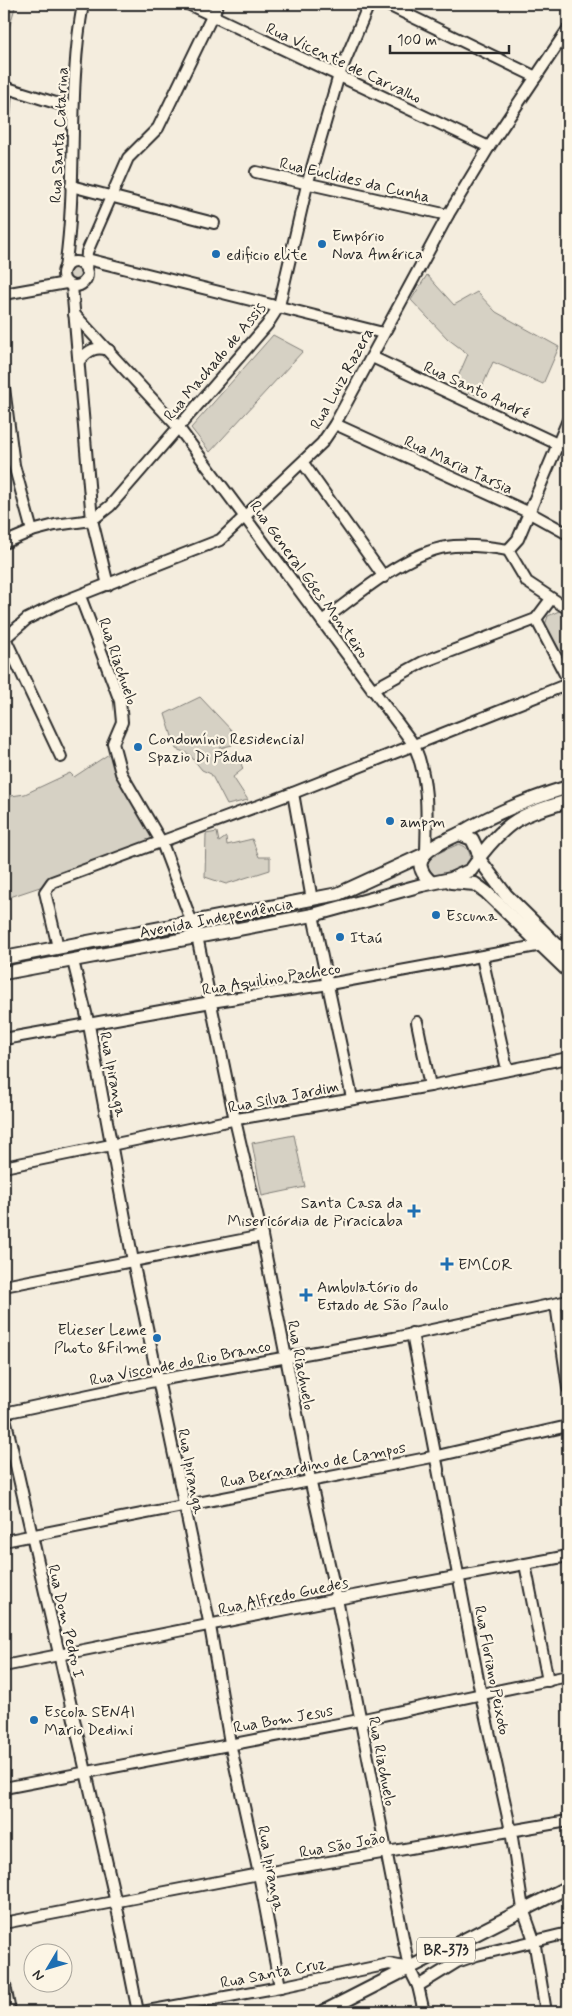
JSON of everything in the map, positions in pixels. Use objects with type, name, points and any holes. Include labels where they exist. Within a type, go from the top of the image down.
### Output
[{"type":"main road","points":[[568,787],[526,800],[485,818],[426,852],[420,866],[421,872],[435,882],[463,874],[471,870],[496,835],[511,822],[526,814],[568,801]]},
{"type":"main road","points":[[460,834],[472,839],[479,858],[506,895],[568,956]]},
{"type":"main road","name":"Avenida Independência","points":[[4,958],[312,900],[353,888],[426,852]]},
{"type":"main road","name":"Avenida Independência","points":[[4,973],[313,915],[435,882],[475,884],[568,971]]},
{"type":"main road","name":"BR-373","points":[[323,2012],[486,1931],[568,1886]]},
{"type":"street","name":"Rua Santa Catarina","points":[[69,265],[72,108],[83,4]]},
{"type":"street","name":"Rua Vicente de Carvalho","points":[[188,4],[489,148]]},
{"type":"street","points":[[74,314],[85,276],[87,255],[119,177],[128,158],[158,128],[218,4]]},
{"type":"street","name":"Rua Machado de Assis","points":[[92,520],[110,506],[267,325],[279,306],[307,185],[339,75],[369,4]]},
{"type":"street","points":[[386,4],[536,77]]},
{"type":"street","name":"Rua Luiz Razera","points":[[4,637],[27,619],[220,540],[247,517],[322,443],[336,424],[448,215],[536,77],[563,42],[568,29]]},
{"type":"street","points":[[4,117],[5,87],[72,108]]},
{"type":"street","name":"Rua Euclides da Cunha","points":[[256,172],[307,185],[448,215]]},
{"type":"street","points":[[70,186],[214,223]]},
{"type":"street","points":[[108,585],[92,520],[80,360],[69,284],[63,276],[69,265],[87,255],[384,333]]},
{"type":"street","points":[[69,265],[80,264],[85,276]]},
{"type":"street","points":[[4,294],[69,284],[79,286],[85,276]]},
{"type":"street","name":"Rua General Góes Monteiro","points":[[74,314],[178,427],[247,517],[414,745],[422,764],[426,782],[426,852]]},
{"type":"street","points":[[80,360],[86,353],[99,347],[109,350]]},
{"type":"street","name":"Rua Santo André","points":[[372,357],[564,446]]},
{"type":"street","points":[[4,388],[14,465],[32,531]]},
{"type":"street","points":[[508,550],[518,539],[564,446],[568,420]]},
{"type":"street","name":"Rua Maria Tarsia","points":[[336,424],[530,512],[568,534]]},
{"type":"street","points":[[303,463],[384,577]]},
{"type":"street","points":[[4,543],[32,531],[55,525],[92,520]]},
{"type":"street","points":[[322,621],[384,577],[424,553],[453,546],[508,550]]},
{"type":"street","points":[[508,550],[527,582],[568,609]]},
{"type":"street","name":"Rua Riachuelo","points":[[80,596],[120,701],[122,722],[113,743],[121,773],[162,843],[197,936],[234,1120],[262,1236],[310,1479],[337,1599],[359,1720],[409,1968],[418,1986],[424,2012]]},
{"type":"street","points":[[372,690],[423,662],[536,619],[552,599]]},
{"type":"street","points":[[536,619],[568,680]]},
{"type":"street","points":[[4,637],[61,758]]},
{"type":"street","points":[[58,947],[45,892],[48,886],[60,879],[162,843],[293,793],[568,684]]},
{"type":"street","points":[[293,793],[312,900]]},
{"type":"street","points":[[313,915],[352,1098]]},
{"type":"street","name":"Rua Aquilino Pacheco","points":[[4,1040],[542,945]]},
{"type":"street","points":[[482,957],[506,1070]]},
{"type":"street","name":"Rua Ipiranga","points":[[73,961],[89,1024],[133,1262],[210,1626],[230,1743],[259,1874],[280,1987]]},
{"type":"street","points":[[417,1022],[430,1086]]},
{"type":"street","name":"Rua Silva Jardim","points":[[4,1166],[234,1120],[352,1098],[430,1086],[568,1058]]},
{"type":"street","points":[[4,1286],[262,1236]]},
{"type":"street","name":"Rua Visconde do Rio Branco","points":[[4,1413],[159,1380],[412,1333],[568,1301]]},
{"type":"street","points":[[556,1304],[568,1388]]},
{"type":"street","name":"Rua Floriano Peixoto","points":[[412,1333],[437,1456],[481,1695],[510,1832],[523,1909],[534,1940],[546,2012]]},
{"type":"street","name":"Rua Dom Pedro I","points":[[4,1413],[116,1903],[138,2012]]},
{"type":"street","name":"Rua Bernardino de Campos","points":[[4,1541],[310,1479],[437,1456],[568,1426]]},
{"type":"street","name":"Rua Alfredo Guedes","points":[[4,1666],[459,1575],[568,1556]]},
{"type":"street","points":[[525,1564],[548,1680]]},
{"type":"street","name":"Rua Bom Jesus","points":[[4,1788],[230,1743],[359,1720],[568,1676]]},
{"type":"street","name":"Rua São João","points":[[4,1923],[259,1874],[568,1821]]},
{"type":"street","points":[[418,1986],[457,1962],[477,1954],[568,1933]]},
{"type":"street","name":"Rua Santa Cruz","points":[[142,2012],[280,1987],[389,1964],[409,1968]]},
{"type":"street","points":[[4,1980],[10,2012]]},
{"type":"shaded area","points":[[4,4],[16,4],[9,28],[5,28],[4,33]]},
{"type":"shaded area","points":[[75,266],[81,268],[83,274],[81,280],[75,282],[69,280],[67,274],[69,268]]},
{"type":"shaded area","points":[[427,275],[454,305],[477,292],[496,312],[559,347],[543,384],[493,362],[478,396],[454,386],[468,354],[448,339],[411,300]]},
{"type":"shaded area","points":[[273,335],[303,351],[210,452],[191,428]]},
{"type":"shaded area","points":[[559,611],[568,612],[568,672],[545,625],[548,616]]},
{"type":"shaded area","points":[[200,697],[233,732],[232,745],[220,748],[225,755],[237,753],[243,769],[233,777],[248,800],[227,805],[211,774],[202,770],[189,754],[176,749],[165,714]]},
{"type":"shaded area","points":[[109,754],[157,842],[55,875],[40,887],[4,899],[4,797],[25,794],[70,773],[74,777]]},
{"type":"shaded area","points":[[217,832],[219,842],[226,837],[227,845],[252,839],[259,857],[270,857],[270,870],[226,884],[205,877],[206,834]]},
{"type":"shaded area","points":[[459,844],[468,850],[469,862],[460,869],[438,878],[431,874],[427,863],[429,857]]},
{"type":"shaded area","points":[[294,1135],[305,1187],[262,1196],[252,1143]]},
{"type":"place","name":"Empório Nova América","points":[[322,244]]},
{"type":"place","name":"edificio elite","points":[[216,254]]},
{"type":"place","name":"Condomínio Residencial Spazio Di Pádua","points":[[138,747]]},
{"type":"place","name":"ampm","points":[[390,821]]},
{"type":"place","name":"Escuna","points":[[436,915]]},
{"type":"place","name":"Itaú","points":[[340,937]]},
{"type":"place","name":"Santa Casa da Misericórdia de Piracicaba","points":[[414,1211]]},
{"type":"place","name":"EMCOR","points":[[447,1264]]},
{"type":"place","name":"Ambulatório do Estado de São Paulo","points":[[306,1295]]},
{"type":"place","name":"Elieser Leme Photo &Filme","points":[[157,1338]]},
{"type":"place","name":"Escola SENAI Mario Dedini","points":[[34,1720]]}]
